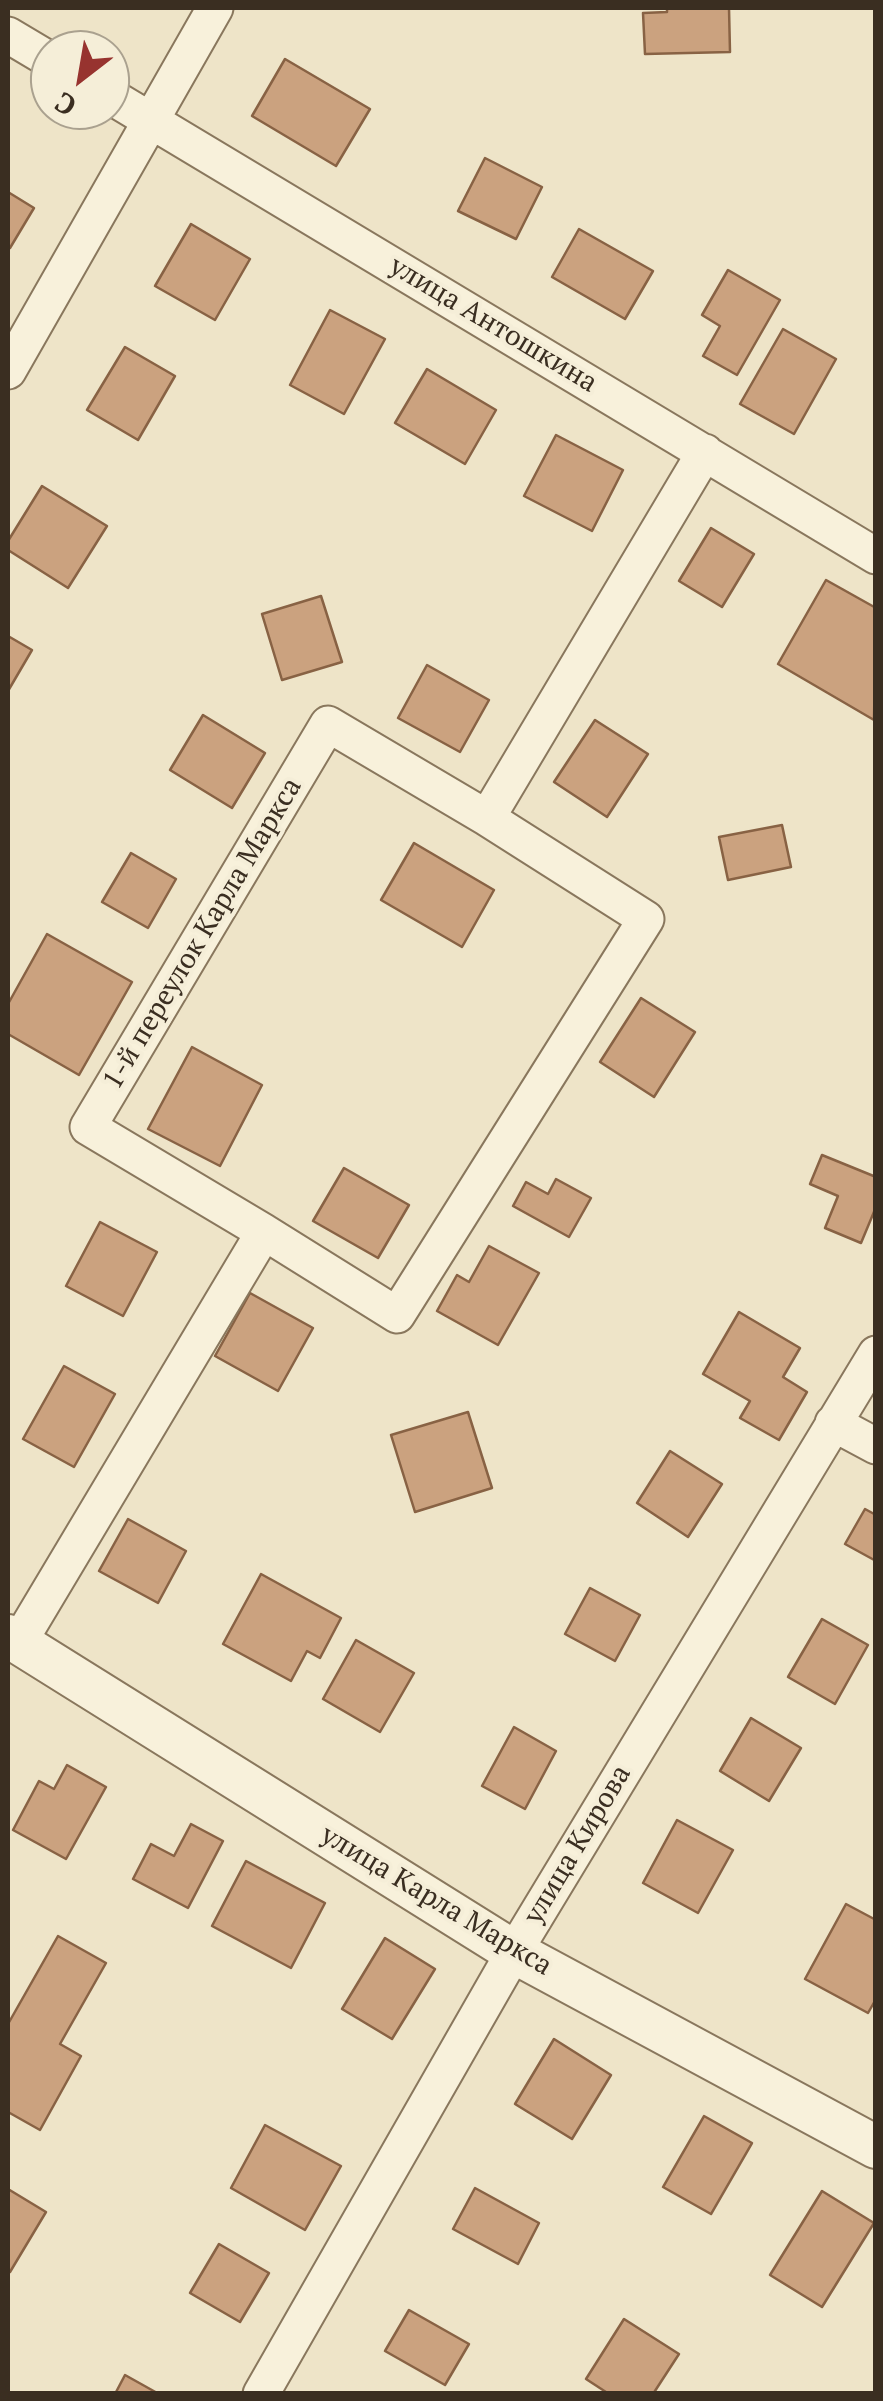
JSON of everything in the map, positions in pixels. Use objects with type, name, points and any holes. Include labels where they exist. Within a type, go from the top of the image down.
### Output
[{"type":"street","points":[[8,371],[215,8]]},
{"type":"street","points":[[8,35],[30,48]]},
{"type":"street","name":"улица Антошкина","points":[[130,108],[876,556]]},
{"type":"street","points":[[487,818],[705,452]]},
{"type":"street","name":"1-й переулок Карла Маркса","points":[[328,724],[646,918],[397,1316],[264,1232],[88,1127],[328,724]]},
{"type":"street","points":[[13,1639],[264,1232]]},
{"type":"street","name":"улица Кирова","points":[[261,2394],[514,1952],[876,1354]]},
{"type":"street","points":[[833,1423],[876,1446]]},
{"type":"street","name":"улица Карла Маркса","points":[[13,1639],[514,1952],[876,2147]]},
{"type":"building","points":[[667,8],[729,8],[730,52],[645,54],[643,13],[667,12]]},
{"type":"building","points":[[285,59],[370,109],[336,166],[252,116]]},
{"type":"building","points":[[485,158],[542,187],[516,239],[458,211]]},
{"type":"building","points":[[8,192],[34,208],[10,248],[8,246]]},
{"type":"building","points":[[191,224],[250,259],[215,320],[155,286]]},
{"type":"building","points":[[579,229],[653,271],[625,319],[552,277]]},
{"type":"building","points":[[728,270],[780,300],[737,375],[703,356],[720,326],[702,315]]},
{"type":"building","points":[[330,310],[385,339],[344,414],[290,385]]},
{"type":"building","points":[[783,329],[836,359],[794,434],[740,404]]},
{"type":"building","points":[[125,347],[175,376],[138,440],[87,410]]},
{"type":"building","points":[[427,369],[496,410],[465,464],[395,423]]},
{"type":"building","points":[[556,435],[623,470],[592,531],[524,496]]},
{"type":"building","points":[[42,486],[107,526],[68,588],[8,550],[8,541]]},
{"type":"building","points":[[711,528],[754,554],[722,607],[679,581]]},
{"type":"building","points":[[826,580],[876,608],[874,720],[778,664]]},
{"type":"building","points":[[321,596],[342,662],[282,680],[262,614]]},
{"type":"building","points":[[8,636],[32,650],[8,691]]},
{"type":"building","points":[[427,665],[489,700],[460,752],[398,718]]},
{"type":"building","points":[[203,715],[265,753],[232,808],[170,770]]},
{"type":"building","points":[[595,720],[648,754],[607,817],[554,782]]},
{"type":"building","points":[[782,825],[791,867],[728,880],[719,837]]},
{"type":"building","points":[[414,843],[494,890],[462,947],[381,900]]},
{"type":"building","points":[[131,853],[176,879],[148,928],[102,902]]},
{"type":"building","points":[[47,934],[132,982],[79,1075],[8,1034],[8,1004]]},
{"type":"building","points":[[641,998],[695,1032],[654,1097],[600,1062]]},
{"type":"building","points":[[192,1047],[262,1085],[220,1166],[148,1129]]},
{"type":"building","points":[[822,1155],[876,1177],[876,1207],[861,1243],[825,1228],[838,1196],[810,1184]]},
{"type":"building","points":[[344,1168],[409,1205],[378,1258],[313,1221]]},
{"type":"building","points":[[556,1179],[591,1198],[569,1237],[513,1206],[526,1182],[548,1194]]},
{"type":"building","points":[[100,1222],[157,1252],[123,1316],[66,1286]]},
{"type":"building","points":[[489,1246],[539,1273],[498,1345],[437,1311],[457,1275],[469,1282]]},
{"type":"building","points":[[250,1293],[313,1328],[278,1391],[215,1356]]},
{"type":"building","points":[[739,1312],[800,1348],[783,1377],[807,1392],[779,1440],[740,1418],[750,1401],[703,1374]]},
{"type":"building","points":[[64,1366],[115,1394],[74,1467],[23,1439]]},
{"type":"building","points":[[468,1412],[492,1488],[415,1512],[391,1435]]},
{"type":"building","points":[[670,1451],[722,1484],[688,1537],[637,1503]]},
{"type":"building","points":[[865,1509],[876,1515],[876,1561],[845,1544]]},
{"type":"building","points":[[128,1519],[186,1551],[158,1603],[99,1571]]},
{"type":"building","points":[[261,1574],[341,1618],[320,1658],[307,1651],[291,1681],[223,1644]]},
{"type":"building","points":[[590,1588],[640,1615],[615,1661],[565,1634]]},
{"type":"building","points":[[822,1619],[868,1645],[835,1704],[788,1677]]},
{"type":"building","points":[[356,1640],[414,1673],[380,1732],[323,1699]]},
{"type":"building","points":[[751,1718],[801,1748],[769,1801],[720,1771]]},
{"type":"building","points":[[514,1727],[556,1751],[525,1809],[482,1786]]},
{"type":"building","points":[[67,1765],[106,1787],[66,1859],[13,1830],[39,1781],[54,1789]]},
{"type":"building","points":[[677,1820],[733,1850],[698,1913],[643,1883]]},
{"type":"building","points":[[191,1824],[223,1841],[188,1908],[133,1879],[151,1844],[174,1856]]},
{"type":"building","points":[[246,1861],[325,1903],[291,1968],[212,1926]]},
{"type":"building","points":[[846,1904],[876,1920],[876,1999],[868,2013],[805,1979]]},
{"type":"building","points":[[58,1936],[106,1963],[60,2044],[81,2056],[40,2130],[8,2112],[8,2024]]},
{"type":"building","points":[[385,1938],[435,1969],[392,2039],[342,2009]]},
{"type":"building","points":[[554,2039],[611,2075],[572,2139],[515,2104]]},
{"type":"building","points":[[704,2116],[752,2143],[711,2214],[663,2187]]},
{"type":"building","points":[[265,2125],[341,2166],[305,2230],[231,2188]]},
{"type":"building","points":[[475,2188],[539,2223],[518,2264],[453,2229]]},
{"type":"building","points":[[8,2189],[46,2212],[10,2272],[8,2271]]},
{"type":"building","points":[[822,2191],[874,2223],[822,2307],[770,2275]]},
{"type":"building","points":[[219,2244],[269,2273],[240,2322],[190,2293]]},
{"type":"building","points":[[409,2310],[469,2344],[445,2385],[385,2351]]},
{"type":"building","points":[[624,2319],[679,2354],[653,2394],[609,2394],[586,2379]]},
{"type":"building","points":[[125,2375],[159,2394],[115,2394]]}]
